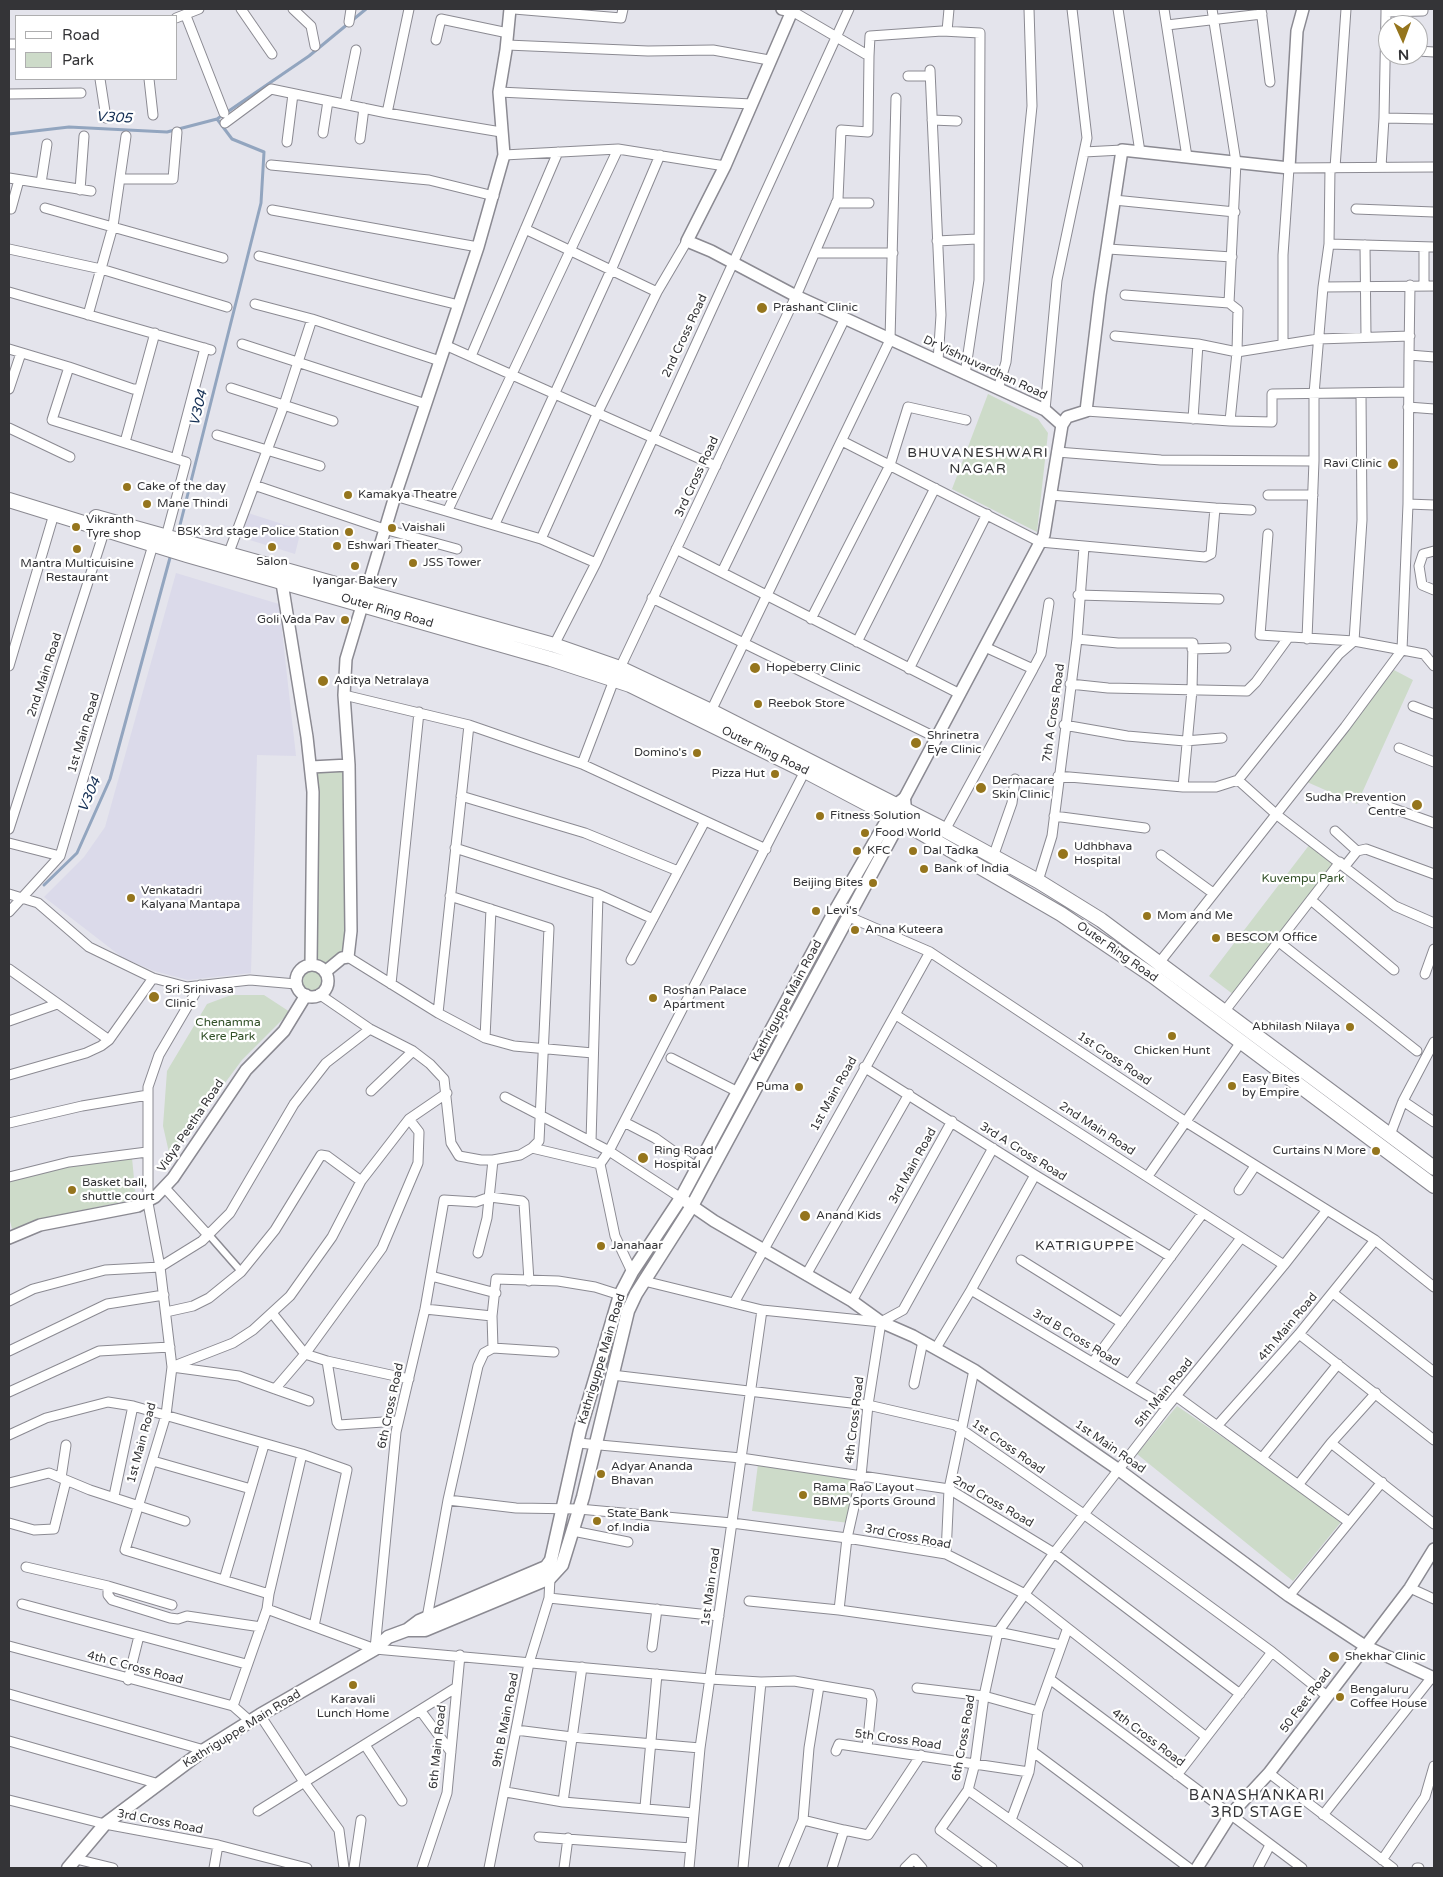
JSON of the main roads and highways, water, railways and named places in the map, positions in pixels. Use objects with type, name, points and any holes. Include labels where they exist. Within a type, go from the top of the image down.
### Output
[{"type":"highway","name":"Outer Ring Road","points":[[9,491],[189,550],[282,583],[363,597],[554,645],[617,674],[710,710],[899,810],[1061,914],[1153,976],[1434,1186]]},
{"type":"highway","name":"Outer Ring Road","points":[[9,500],[105,529],[163,542]]},
{"type":"highway","name":"Outer Ring Road","points":[[189,550],[228,555],[617,674],[630,685],[805,771],[945,830],[1038,881],[1104,922],[1390,1135],[1432,1162]]},
{"type":"main road","name":"Kathriguppe Main Road","points":[[407,1630],[425,1630],[550,1578],[562,1565],[579,1509],[628,1311],[644,1281],[692,1206],[847,916],[899,810]]},
{"type":"main road","name":"Kathriguppe Main Road","points":[[72,1864],[105,1824],[204,1750],[255,1718],[375,1648],[388,1637],[407,1630],[427,1618],[546,1567],[551,1560],[578,1442],[607,1333],[620,1295],[632,1272],[681,1198],[835,912],[899,810]]},
{"type":"waterway","name":"V305","points":[[9,134],[69,127],[167,132],[217,119],[309,56],[366,9]]},
{"type":"waterway","name":"V304","points":[[177,537],[261,203],[264,152],[232,139],[217,119]]},
{"type":"waterway","name":"V304","points":[[44,885],[77,853],[110,779],[171,554]]},
{"type":"place","name":"Prashant Clinic","points":[[762,308]]},
{"type":"place","name":"Ravi Clinic","points":[[1393,464]]},
{"type":"place","name":"Cake of the day","points":[[127,487]]},
{"type":"place","name":"Kamakya Theatre","points":[[348,495]]},
{"type":"place","name":"Mane Thindi","points":[[147,504]]},
{"type":"place","name":"Vikranth Tyre shop","points":[[76,527]]},
{"type":"place","name":"Vaishali","points":[[392,528]]},
{"type":"place","name":"BSK 3rd stage Police Station","points":[[349,532]]},
{"type":"place","name":"Eshwari Theater","points":[[337,546]]},
{"type":"place","name":"Salon","points":[[272,547]]},
{"type":"place","name":"Mantra Multicuisine Restaurant","points":[[77,549]]},
{"type":"place","name":"JSS Tower","points":[[413,563]]},
{"type":"place","name":"Iyangar Bakery","points":[[355,566]]},
{"type":"place","name":"Goli Vada Pav","points":[[345,620]]},
{"type":"place","name":"Hopeberry Clinic","points":[[755,668]]},
{"type":"place","name":"Aditya Netralaya","points":[[323,681]]},
{"type":"place","name":"Reebok Store","points":[[758,704]]},
{"type":"place","name":"Shrinetra Eye Clinic","points":[[916,743]]},
{"type":"place","name":"Domino's","points":[[697,753]]},
{"type":"place","name":"Pizza Hut","points":[[775,774]]},
{"type":"place","name":"Dermacare Skin Clinic","points":[[981,788]]},
{"type":"place","name":"Sudha Prevention Centre","points":[[1417,805]]},
{"type":"place","name":"Fitness Solution","points":[[820,816]]},
{"type":"place","name":"Food World","points":[[865,833]]},
{"type":"place","name":"KFC","points":[[857,851]]},
{"type":"place","name":"Dal Tadka","points":[[913,851]]},
{"type":"place","name":"Udhbhava Hospital","points":[[1063,854]]},
{"type":"place","name":"Bank of India","points":[[924,869]]},
{"type":"place","name":"Beijing Bites","points":[[873,883]]},
{"type":"place","name":"Venkatadri Kalyana Mantapa","points":[[131,898]]},
{"type":"place","name":"Levi's","points":[[816,911]]},
{"type":"place","name":"Mom and Me","points":[[1147,916]]},
{"type":"place","name":"Anna Kuteera","points":[[855,930]]},
{"type":"place","name":"BESCOM Office","points":[[1216,938]]},
{"type":"place","name":"Sri Srinivasa Clinic","points":[[154,997]]},
{"type":"place","name":"Roshan Palace Apartment","points":[[653,998]]},
{"type":"place","name":"Abhilash Nilaya","points":[[1350,1027]]},
{"type":"place","name":"Chicken Hunt","points":[[1172,1036]]},
{"type":"place","name":"Easy Bites by Empire","points":[[1232,1086]]},
{"type":"place","name":"Puma","points":[[799,1087]]},
{"type":"place","name":"Curtains N More","points":[[1376,1151]]},
{"type":"place","name":"Ring Road Hospital","points":[[643,1158]]},
{"type":"place","name":"Basket ball, shuttle court","points":[[72,1190]]},
{"type":"place","name":"Anand Kids","points":[[805,1216]]},
{"type":"place","name":"Janahaar","points":[[601,1246]]},
{"type":"place","name":"Adyar Ananda Bhavan","points":[[601,1474]]},
{"type":"place","name":"Rama Rao Layout BBMP Sports Ground","points":[[803,1495]]},
{"type":"place","name":"State Bank of India","points":[[597,1521]]},
{"type":"place","name":"Shekhar Clinic","points":[[1334,1657]]},
{"type":"place","name":"Karavali Lunch Home","points":[[353,1685]]},
{"type":"place","name":"Bengaluru Coffee House","points":[[1340,1697]]},
{"type":"district","name":"BHUVANESHWARI NAGAR","points":[[978,462]]},
{"type":"district","name":"KATRIGUPPE","points":[[1085,1246]]},
{"type":"district","name":"BANASHANKARI 3RD STAGE","points":[[1257,1804]]},
{"type":"park label","name":"Kuvempu Park","points":[[1303,879]]},
{"type":"park label","name":"Chenamma Kere Park","points":[[228,1030]]}]
